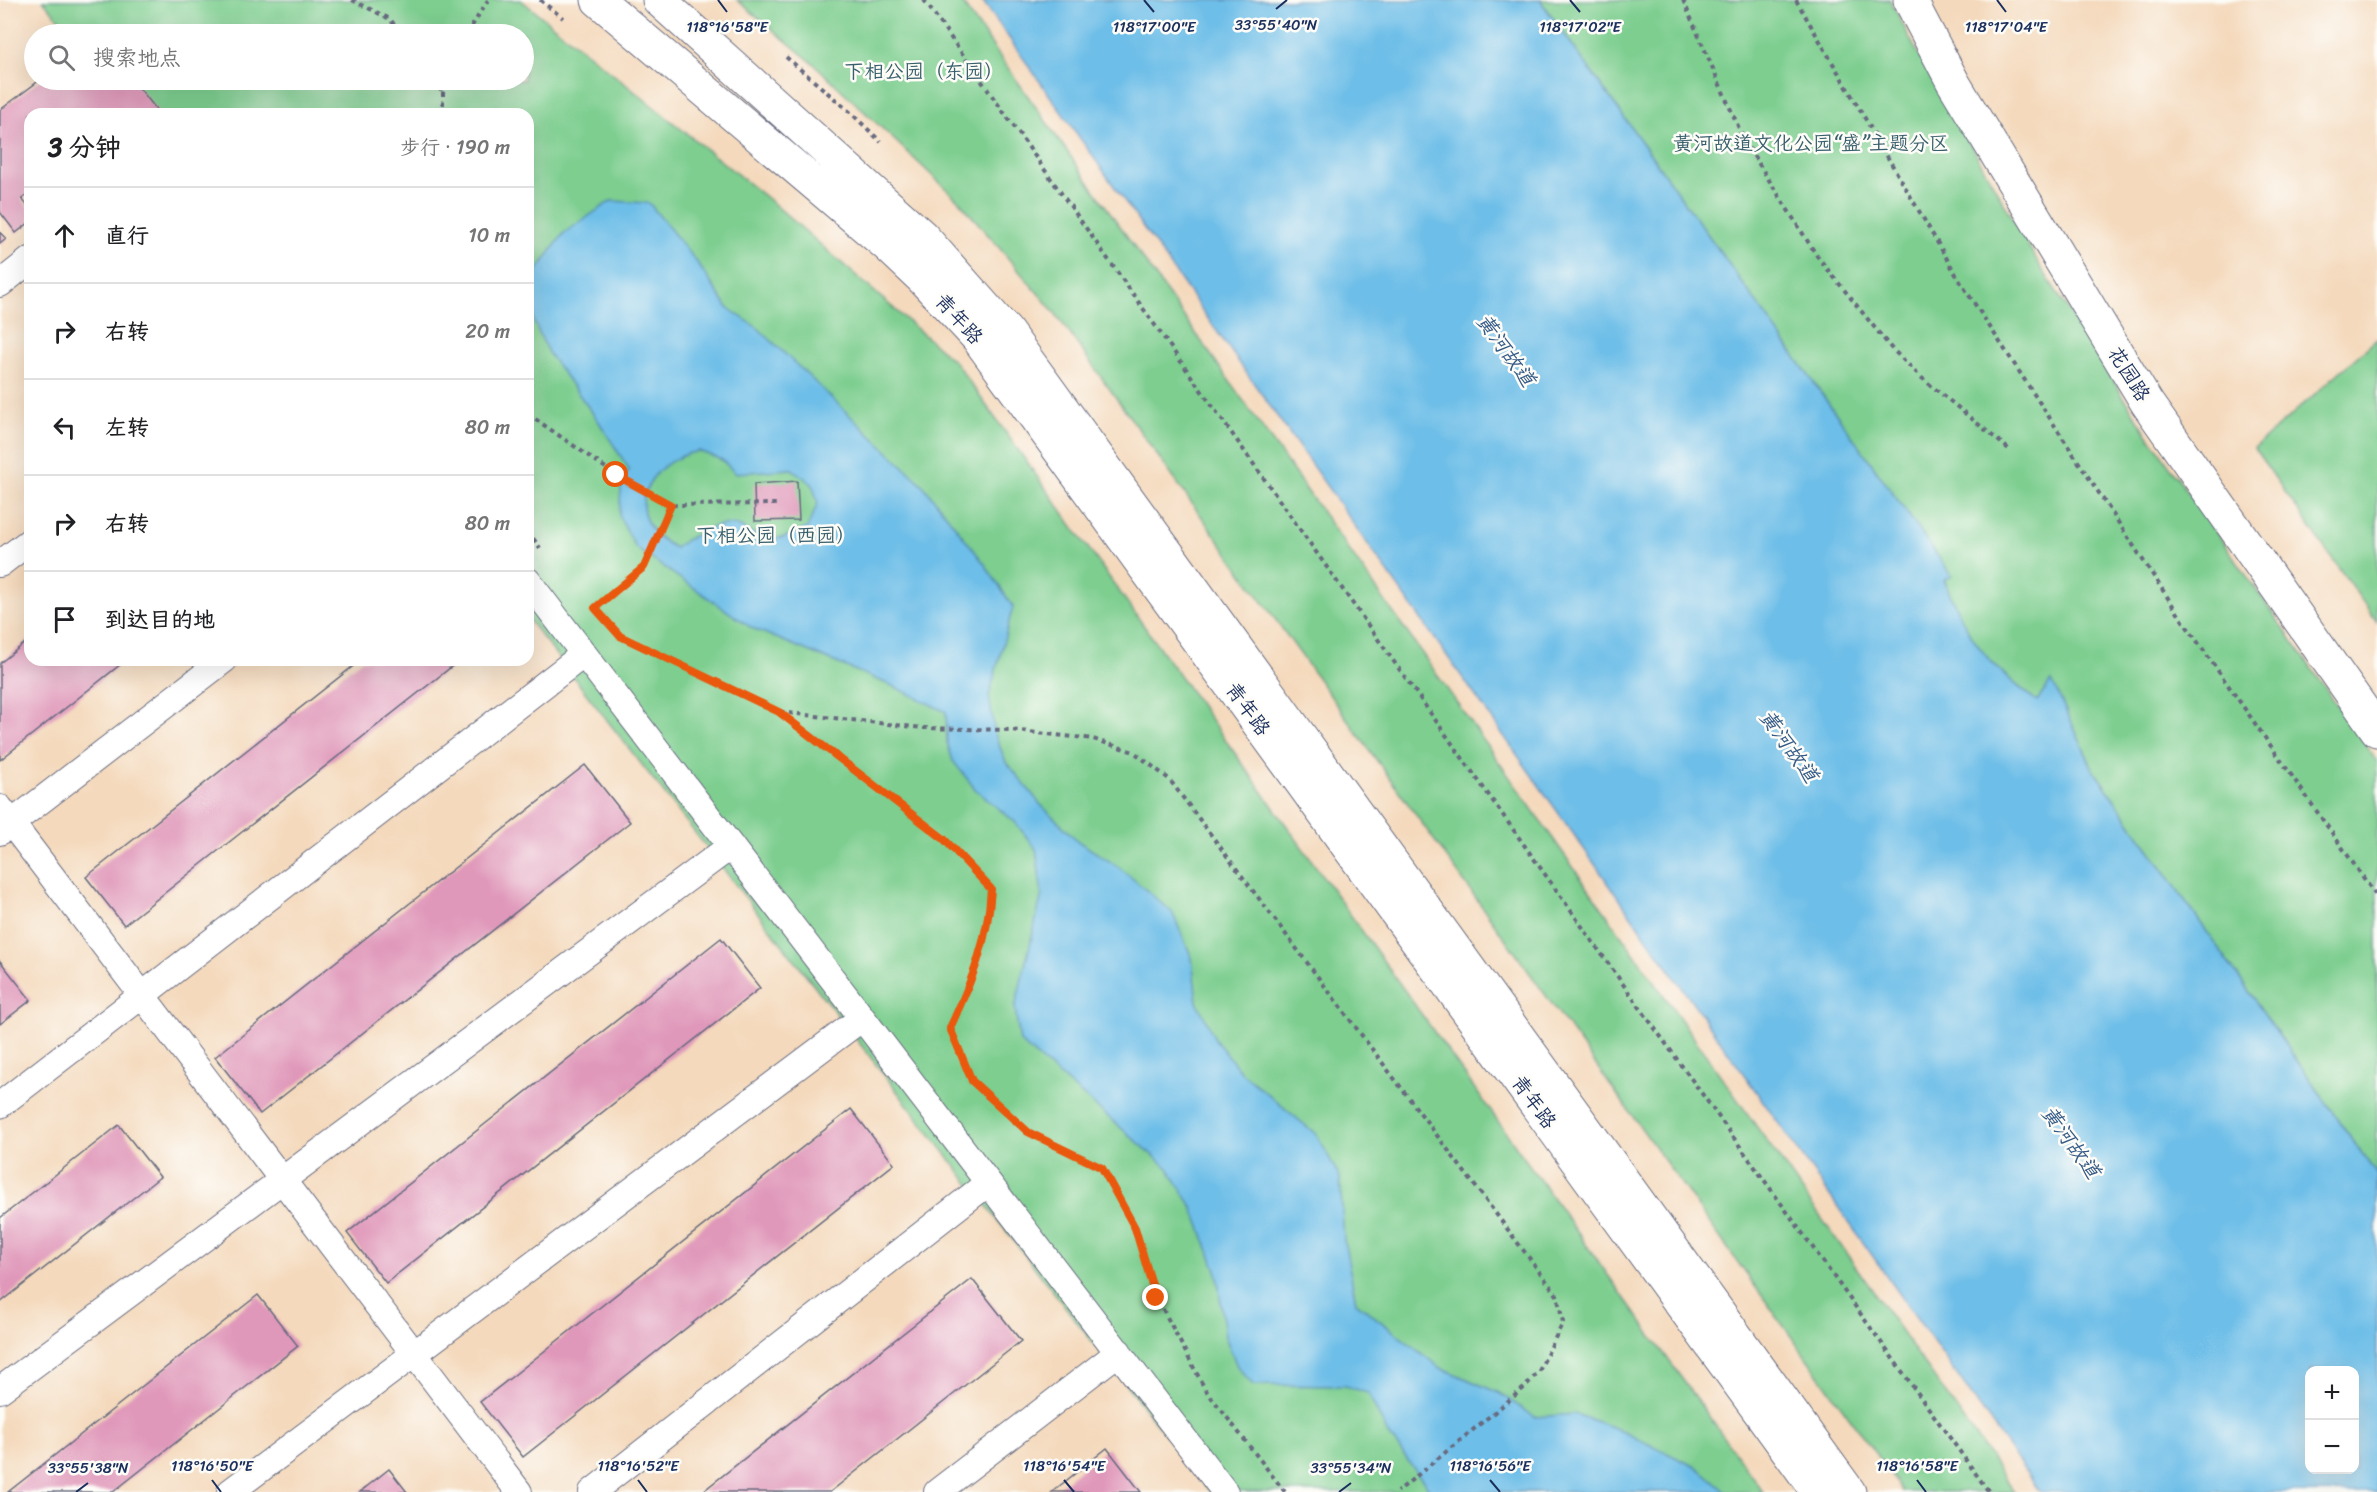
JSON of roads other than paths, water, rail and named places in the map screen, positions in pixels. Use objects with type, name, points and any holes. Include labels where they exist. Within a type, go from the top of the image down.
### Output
[{"type":"street","name":"青年路","points":[[598,0],[888,246],[922,278],[977,337],[1818,1492]]},
{"type":"street","name":"青年路","points":[[659,0],[922,236],[1006,331],[1850,1492]]},
{"type":"street","name":"花园路","points":[[1910,0],[1953,82],[2147,403],[2377,730]]},
{"type":"lane","points":[[0,284],[24,265]]},
{"type":"lane","points":[[0,564],[24,546]]},
{"type":"lane","points":[[534,589],[1225,1492]]},
{"type":"lane","points":[[0,1105],[584,654]]},
{"type":"lane","points":[[216,666],[4,821],[142,995],[519,1492]]},
{"type":"lane","points":[[0,1390],[731,846]]},
{"type":"lane","points":[[230,1492],[862,1018]]},
{"type":"lane","points":[[592,1492],[988,1183]]},
{"type":"lane","points":[[937,1492],[1119,1352]]},
{"type":"water","name":"黄河故道","points":[[982,0],[1540,0],[1952,576],[1944,580],[1961,618],[1980,648],[2019,688],[2037,701],[2052,681],[2093,769],[2377,1175],[2377,1492],[2040,1492]]},
{"type":"water","points":[[611,201],[649,203],[696,261],[728,308],[759,329],[922,484],[984,563],[1013,607],[989,696],[995,734],[1005,760],[1041,805],[1079,842],[1119,867],[1172,912],[1192,958],[1197,1002],[1216,1041],[1242,1073],[1317,1135],[1340,1178],[1344,1240],[1356,1302],[1439,1367],[1499,1393],[1535,1417],[1575,1414],[1615,1428],[1698,1468],[1727,1492],[1431,1492],[1387,1432],[1368,1393],[1346,1386],[1253,1385],[1237,1366],[1225,1336],[1217,1273],[1193,1208],[1168,1168],[1020,1042],[1015,1008],[1042,894],[1036,849],[1015,822],[976,790],[953,761],[947,742],[946,712],[895,687],[752,628],[636,548],[619,516],[621,488],[629,469],[597,419],[549,354],[534,322],[534,275],[564,233]],"holes":[[[699,451],[722,460],[735,473],[792,469],[812,484],[818,503],[807,528],[774,539],[759,536],[740,527],[724,525],[697,534],[675,548],[657,536],[647,522],[643,507],[645,492],[653,478],[664,466],[680,457]]]},
{"type":"park label","name":"下相公园（东园）","points":[[924,71]]},
{"type":"park label","name":"黄河故道文化公园“盛”主题分区","points":[[1811,143]]},
{"type":"park label","name":"下相公园（西园）","points":[[776,535]]}]
